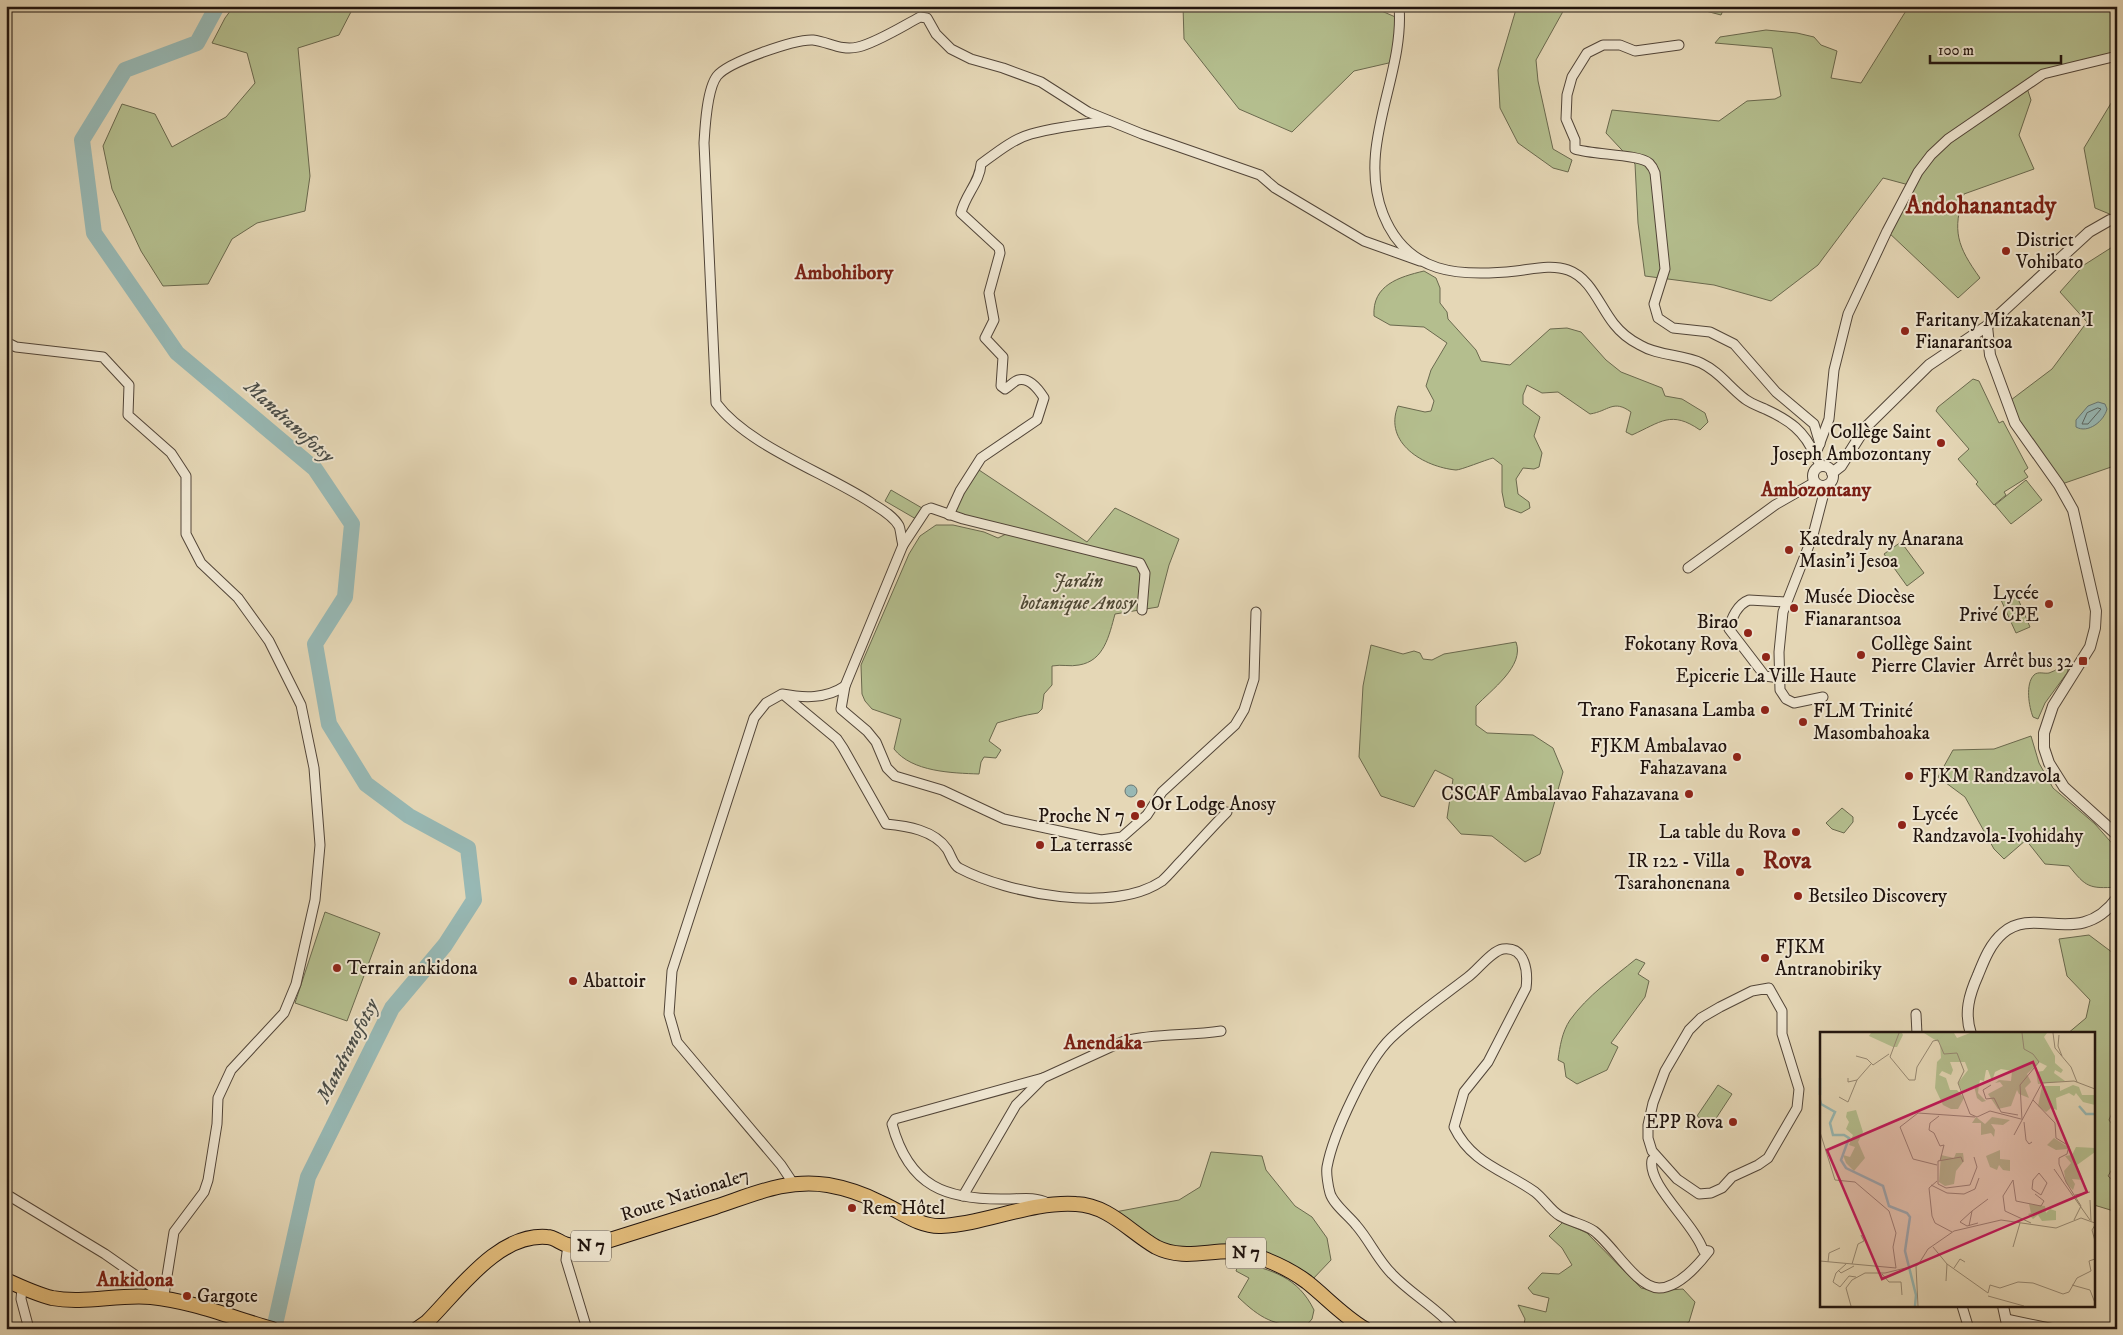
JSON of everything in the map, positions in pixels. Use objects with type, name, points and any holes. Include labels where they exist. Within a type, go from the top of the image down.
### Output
[{"type":"main road","name":"N 7","points":[[793,1183],[813,1183],[850,1190],[880,1202],[917,1222],[940,1226],[1052,1205],[1077,1204],[1097,1208],[1156,1246],[1174,1254],[1233,1251],[1262,1258],[1306,1281],[1364,1329]]},
{"type":"main road","name":"Route Nationale7","points":[[417,1329],[428,1322],[493,1254],[511,1243],[527,1238],[549,1237],[568,1246],[591,1246],[730,1202],[757,1191],[793,1183]]},
{"type":"main road","points":[[6,1280],[22,1288],[53,1298],[75,1299],[118,1296],[167,1298],[272,1329]]},
{"type":"street","points":[[1399,6],[1400,19],[1373,167],[1382,213],[1391,232],[1420,261]]},
{"type":"street","points":[[902,545],[899,526],[888,514],[856,493],[766,444],[727,418],[716,403],[704,143],[705,122],[716,76],[725,69],[787,43],[813,40],[842,49],[858,47],[920,17],[927,18],[936,34],[951,48],[971,59],[1041,82],[1088,112],[1142,134],[1260,174],[1275,188],[1364,241],[1442,270],[1464,274],[1484,274],[1548,266],[1569,270],[1590,286],[1609,318],[1625,336],[1642,347],[1699,362],[1717,372],[1746,400],[1780,416],[1799,428],[1809,441],[1820,466]]},
{"type":"street","points":[[1679,45],[1635,51],[1620,45],[1603,45],[1587,53],[1572,77],[1567,95],[1566,119],[1575,140],[1575,149],[1586,153],[1638,158],[1649,162],[1656,173],[1666,269],[1654,304],[1658,318],[1673,328],[1710,332],[1734,344],[1746,355],[1765,381],[1814,424],[1820,444]]},
{"type":"street","points":[[1815,456],[1829,419],[1834,370],[1848,314],[1910,186],[1931,155],[1948,139],[2043,74],[2117,56]]},
{"type":"street","points":[[949,515],[960,491],[981,458],[1037,420],[1044,398],[1037,387],[1024,380],[1017,380],[1005,389],[1001,386],[1003,357],[984,338],[994,320],[989,293],[1000,254],[999,248],[962,213],[964,203],[980,174],[981,164],[1004,147],[1030,134],[1076,125],[1112,121]]},
{"type":"street","points":[[1832,473],[1841,466],[1865,428],[1929,365],[1986,326],[2089,232],[2110,220],[2117,220]]},
{"type":"street","points":[[1986,326],[1990,355],[2015,423],[2060,486],[2073,510],[2096,611],[2096,628],[2090,647],[2054,706],[2044,733],[2044,748],[2049,763],[2064,787],[2117,834]]},
{"type":"street","points":[[6,342],[16,347],[103,357],[129,385],[128,415],[171,453],[186,476],[186,534],[201,563],[238,598],[269,642],[301,705],[314,768],[320,845],[315,900],[296,984],[284,1013],[231,1070],[218,1098],[217,1124],[208,1180],[204,1192],[174,1232],[167,1298],[105,1254],[6,1194]]},
{"type":"street","points":[[1820,466],[1826,467],[1832,473],[1832,480],[1826,485],[1813,535],[1785,602],[1779,646],[1780,690],[1786,699],[1794,703],[1823,697]]},
{"type":"street","points":[[1815,482],[1814,472],[1820,466]]},
{"type":"street","points":[[1815,482],[1818,485],[1826,485]]},
{"type":"street","points":[[1688,568],[1775,505],[1815,482]]},
{"type":"street","points":[[1142,610],[1145,572],[1140,563],[949,515],[932,508],[926,510],[902,545],[845,686],[841,709],[867,731],[876,742],[887,768],[894,776],[942,790],[1004,819],[1092,838],[1111,839],[1122,837],[1147,815],[1162,792],[1235,725],[1244,710],[1254,679],[1256,612]]},
{"type":"street","points":[[1780,678],[1765,676],[1729,628],[1730,621],[1744,602],[1749,600],[1785,602]]},
{"type":"street","points":[[793,1183],[782,1165],[676,1042],[669,1014],[672,971],[754,718],[766,703],[782,694],[803,698],[834,693],[845,686]]},
{"type":"street","points":[[782,694],[837,740],[886,824],[909,826],[936,839],[948,850],[957,867],[988,881],[1039,895],[1117,897],[1147,889],[1163,880],[1227,812]]},
{"type":"street","points":[[1971,1032],[1967,1008],[1973,985],[1986,956],[2004,931],[2028,923],[2082,924],[2095,917],[2117,898]]},
{"type":"street","points":[[1455,1329],[1393,1275],[1379,1260],[1363,1233],[1330,1194],[1327,1168],[1336,1140],[1370,1063],[1390,1039],[1476,971],[1496,952],[1504,949],[1513,951],[1521,956],[1526,964],[1528,976],[1526,988],[1488,1062],[1464,1092],[1454,1126],[1466,1147],[1497,1171],[1534,1192],[1561,1217],[1592,1230],[1604,1240],[1642,1281],[1659,1288],[1669,1286],[1687,1275],[1709,1251],[1703,1250],[1699,1239],[1660,1189],[1651,1166],[1652,1160],[1656,1158]]},
{"type":"street","points":[[1769,988],[1777,998],[1782,1011],[1782,1034],[1799,1090],[1797,1108],[1768,1158],[1758,1166],[1732,1178],[1722,1188],[1711,1193],[1698,1194],[1683,1184],[1656,1158],[1648,1138],[1648,1125],[1653,1103],[1665,1071],[1689,1030],[1701,1018],[1720,1007],[1752,991],[1769,988]]},
{"type":"street","points":[[1916,1014],[1917,1032]]},
{"type":"street","points":[[1052,1205],[1037,1199],[984,1199],[963,1196],[941,1191],[929,1185],[915,1173],[903,1155],[892,1124],[895,1119],[1043,1078],[1131,1039],[1192,1036],[1221,1031]]},
{"type":"street","points":[[963,1196],[1016,1105],[1043,1078]]},
{"type":"street","points":[[568,1246],[566,1260],[587,1329]]},
{"type":"street","points":[[22,1288],[21,1299],[29,1329]]},
{"type":"street","points":[[1963,1308],[1969,1329]]},
{"type":"street","points":[[2003,1308],[2007,1324],[2054,1329]]},
{"type":"green space","points":[[234,6],[354,6],[339,35],[298,48],[310,176],[305,211],[257,223],[232,239],[208,284],[163,286],[141,251],[112,189],[103,146],[122,104],[155,114],[172,147],[226,117],[255,83],[247,53],[212,43],[225,18]]},
{"type":"green space","points":[[1183,6],[1370,6],[1400,19],[1393,62],[1354,71],[1292,132],[1239,109],[1184,39]]},
{"type":"green space","points":[[1517,6],[1566,6],[1536,60],[1538,81],[1553,149],[1572,160],[1568,172],[1553,168],[1518,143],[1500,108],[1498,70]]},
{"type":"green space","points":[[1702,6],[1725,6],[1721,15],[1702,10]]},
{"type":"green space","points":[[1909,6],[2117,6],[2117,56],[2061,69],[2026,85],[2031,100],[2019,135],[2034,169],[1964,194],[1958,218],[1959,238],[1966,257],[1980,278],[1958,298],[1887,231],[1909,185],[1883,178],[1818,265],[1771,301],[1714,285],[1645,276],[1638,223],[1635,164],[1606,133],[1612,110],[1719,121],[1747,101],[1775,99],[1781,96],[1772,48],[1715,43],[1720,37],[1766,30],[1797,33],[1814,37],[1821,45],[1837,51],[1831,78],[1861,83]]},
{"type":"green space","points":[[2116,95],[2117,214],[2112,215],[2095,208],[2084,148]]},
{"type":"green space","points":[[2117,244],[2117,465],[2059,485],[2007,403],[2052,369],[2087,322],[2060,292],[2084,265]]},
{"type":"green space","points":[[1424,271],[1436,278],[1440,288],[1440,303],[1447,312],[1448,319],[1476,350],[1481,361],[1510,365],[1550,329],[1567,328],[1581,332],[1606,360],[1621,372],[1662,388],[1665,396],[1682,399],[1705,413],[1708,422],[1700,430],[1681,421],[1666,420],[1632,435],[1626,432],[1631,412],[1625,408],[1615,406],[1590,414],[1558,392],[1542,393],[1527,385],[1523,395],[1523,404],[1540,417],[1534,436],[1542,453],[1539,467],[1534,469],[1523,468],[1516,479],[1518,494],[1529,502],[1530,508],[1521,513],[1505,507],[1502,492],[1502,465],[1493,458],[1459,470],[1444,468],[1431,464],[1409,451],[1401,442],[1396,431],[1395,419],[1398,406],[1425,412],[1431,411],[1434,401],[1426,386],[1431,370],[1447,343],[1424,327],[1390,325],[1374,316],[1375,305],[1377,297],[1389,284],[1405,276]]},
{"type":"green space","points":[[1973,379],[1979,381],[1999,423],[2003,421],[2028,468],[2024,471],[2028,477],[2004,492],[2006,495],[1994,505],[1976,484],[1978,482],[1958,459],[1969,449],[1936,411],[1938,407]]},
{"type":"green space","name":"Jardin botanique Anosy","points":[[979,470],[1087,542],[1115,508],[1179,539],[1169,565],[1158,607],[1115,614],[1108,639],[1100,653],[1094,658],[1087,663],[1079,665],[1052,666],[1052,685],[1044,694],[1042,709],[1038,713],[997,723],[989,741],[1001,750],[996,758],[984,757],[979,774],[933,770],[902,757],[894,749],[901,719],[872,709],[865,701],[862,694],[861,665],[909,554],[920,536],[936,525],[953,525],[984,532],[998,538],[1012,531],[952,512],[975,471]]},
{"type":"green space","points":[[2026,480],[2042,500],[2011,524],[1995,505]]},
{"type":"green space","points":[[891,490],[922,508],[916,519],[885,501]]},
{"type":"green space","points":[[1901,542],[1924,573],[1907,586],[1884,554]]},
{"type":"green space","points":[[2016,594],[2030,627],[2016,633],[2001,600]]},
{"type":"green space","points":[[1516,642],[1516,660],[1511,669],[1498,685],[1476,706],[1476,725],[1487,733],[1533,735],[1553,748],[1563,772],[1540,854],[1525,862],[1492,836],[1461,834],[1447,818],[1453,779],[1435,770],[1414,807],[1381,796],[1359,757],[1363,686],[1371,645],[1403,654],[1414,651],[1420,653],[1423,659],[1432,660],[1444,654]]},
{"type":"green space","points":[[2070,663],[2067,673],[2045,703],[2038,719],[2033,717],[2029,696],[2031,679],[2036,674],[2049,673]]},
{"type":"green space","points":[[2031,736],[2039,763],[2053,788],[2095,824],[2117,849],[2117,887],[2094,887],[2084,882],[2069,866],[2045,864],[2026,840],[2004,859],[1994,849],[1965,797],[1938,777],[1953,750],[1994,749]]},
{"type":"green space","points":[[1842,808],[1853,817],[1853,822],[1844,833],[1832,829],[1826,823]]},
{"type":"green space","name":"Terrain ankidona","points":[[325,912],[380,933],[347,1021],[295,1003]]},
{"type":"green space","points":[[2089,935],[2117,956],[2117,1101],[2109,1120],[2116,1133],[2118,1148],[2115,1162],[2108,1176],[2117,1184],[2117,1212],[2096,1206],[2096,1032],[2069,1032],[2086,1018],[2090,1000],[2067,976],[2059,939]]},
{"type":"green space","points":[[1636,959],[1645,963],[1638,974],[1649,981],[1645,997],[1611,1043],[1618,1047],[1607,1070],[1577,1084],[1566,1077],[1564,1063],[1558,1060],[1565,1029],[1577,1011],[1593,995]]},
{"type":"green space","points":[[1718,1085],[1732,1094],[1711,1126],[1697,1116]]},
{"type":"green space","points":[[1211,1152],[1262,1156],[1266,1170],[1295,1206],[1312,1217],[1327,1238],[1331,1260],[1311,1281],[1272,1258],[1168,1251],[1115,1212],[1179,1200],[1200,1187]]},
{"type":"green space","points":[[1563,1222],[1587,1233],[1641,1288],[1655,1291],[1683,1289],[1695,1302],[1689,1322],[1676,1329],[1523,1329],[1525,1319],[1518,1305],[1546,1312],[1549,1298],[1533,1294],[1528,1288],[1542,1273],[1559,1274],[1572,1265],[1562,1248],[1549,1236]]},
{"type":"green space","points":[[1239,1262],[1273,1272],[1292,1282],[1308,1299],[1314,1310],[1312,1319],[1305,1327],[1284,1325],[1268,1320],[1238,1297],[1249,1278],[1236,1271]]},
{"type":"water","points":[[2098,402],[2105,404],[2107,409],[2103,418],[2090,428],[2081,429],[2076,427],[2076,420],[2088,406]]},
{"type":"water","points":[[1129,785],[1133,785],[1137,791],[1133,797],[1129,797],[1125,793],[1125,789]]},
{"type":"waterway","name":"Mandranofotsy","points":[[217,6],[197,43],[125,70],[82,140],[94,233],[177,353],[315,469],[352,524],[345,597],[315,644],[329,724],[366,784],[409,816],[468,848],[474,900],[445,945],[392,1008],[308,1177],[274,1329]]},
{"type":"place","name":"District Vohibato","points":[[2006,251]]},
{"type":"place","name":"Faritany Mizakatenan'I Fianarantsoa","points":[[1905,331]]},
{"type":"place","name":"Collège Saint Joseph Ambozontany","points":[[1941,443]]},
{"type":"place","name":"Katedraly ny Anarana Masin'i Jesoa","points":[[1789,550]]},
{"type":"place","name":"Lycée Privé CPE","points":[[2049,604]]},
{"type":"place","name":"Musée Diocèse Fianarantsoa","points":[[1794,608]]},
{"type":"place","name":"Birao Fokotany Rova","points":[[1748,633]]},
{"type":"place","name":"Collège Saint Pierre Clavier","points":[[1861,655]]},
{"type":"place","name":"Epicerie La Ville Haute","points":[[1766,657]]},
{"type":"place","name":"Arrêt bus 32","points":[[2083,661]]},
{"type":"place","name":"Trano Fanasana Lamba","points":[[1765,710]]},
{"type":"place","name":"FLM Trinité Masombahoaka","points":[[1803,722]]},
{"type":"place","name":"FJKM Ambalavao Fahazavana","points":[[1737,757]]},
{"type":"place","name":"FJKM Randzavola","points":[[1909,776]]},
{"type":"place","name":"CSCAF Ambalavao Fahazavana","points":[[1689,794]]},
{"type":"place","name":"Or Lodge Anosy","points":[[1141,804]]},
{"type":"place","name":"Proche N 7","points":[[1135,816]]},
{"type":"place","name":"Lycée Randzavola-Ivohidahy","points":[[1902,825]]},
{"type":"place","name":"La table du Rova","points":[[1796,832]]},
{"type":"place","name":"La terrasse","points":[[1040,845]]},
{"type":"place","name":"IR 122 - Villa Tsarahonenana","points":[[1740,872]]},
{"type":"place","name":"Betsileo Discovery","points":[[1798,896]]},
{"type":"place","name":"FJKM Antranobiriky","points":[[1765,958]]},
{"type":"place","name":"Terrain ankidona","points":[[337,968]]},
{"type":"place","name":"Abattoir","points":[[573,981]]},
{"type":"place","name":"EPP Rova","points":[[1733,1122]]},
{"type":"place","name":"Rem Hôtel","points":[[852,1208]]},
{"type":"place","name":"Gargote","points":[[187,1296]]},
{"type":"district","name":"Andohanantady","points":[[1981,206]]},
{"type":"district","name":"Ambohibory","points":[[844,273]]},
{"type":"district","name":"Ambozontany","points":[[1816,490]]},
{"type":"district","name":"Rova","points":[[1787,861]]},
{"type":"district","name":"Anendaka","points":[[1103,1043]]},
{"type":"district","name":"Ankidona","points":[[135,1280]]}]
